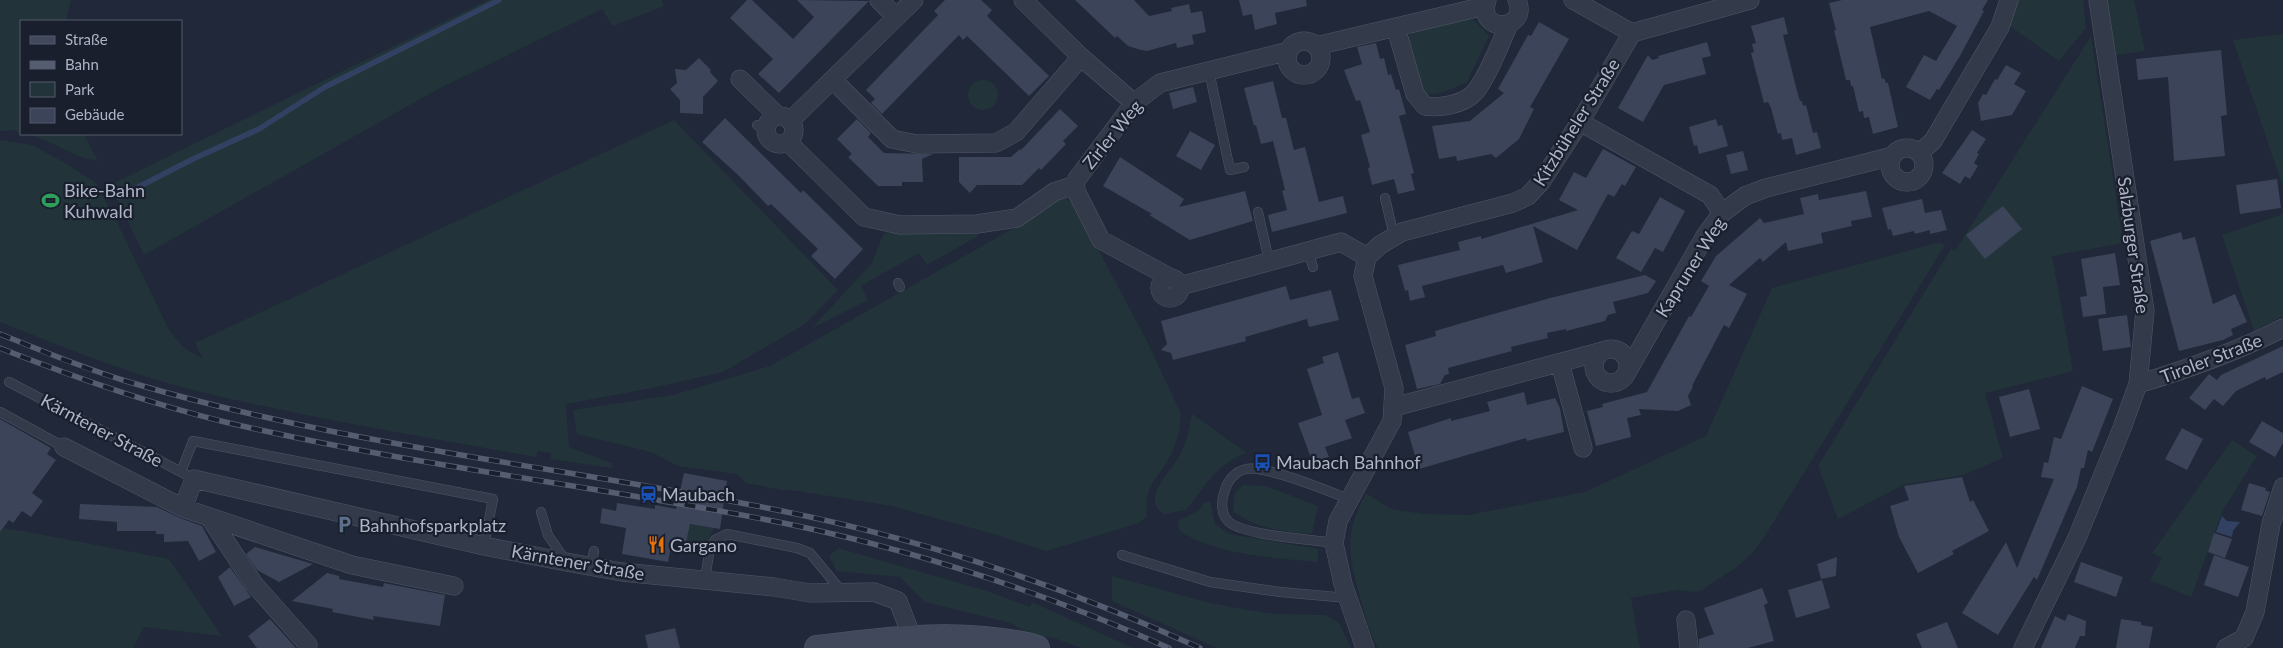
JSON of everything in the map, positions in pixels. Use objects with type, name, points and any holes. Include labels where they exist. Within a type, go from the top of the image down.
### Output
[{"type":"street","points":[[879,0],[896,18]]},
{"type":"street","points":[[773,123],[813,106],[833,80],[870,49],[914,0]]},
{"type":"street","points":[[1023,0],[1081,57],[1102,82],[1134,103]]},
{"type":"street","points":[[1576,3],[1632,33],[1750,0]]},
{"type":"street","points":[[1919,153],[1933,141],[2000,27],[2009,0]]},
{"type":"street","name":"Salzburger Straße","points":[[2023,648],[2077,538],[2138,384],[2146,311],[2098,0]]},
{"type":"street","points":[[1316,46],[1396,28],[1486,3],[1485,12],[1492,22],[1497,25],[1517,9]]},
{"type":"street","points":[[1396,28],[1415,94],[1425,106],[1438,108],[1474,94],[1494,59],[1517,9]]},
{"type":"street","name":"Kitzbüheler Straße","points":[[1367,257],[1394,236],[1513,203],[1528,196],[1541,182],[1580,122],[1632,33]]},
{"type":"street","points":[[1302,41],[1316,46],[1320,51],[1321,61],[1316,71],[1311,74],[1299,75],[1294,72],[1288,62],[1289,51],[1292,46],[1302,41]]},
{"type":"street","name":"Zirler Weg","points":[[1289,51],[1160,83],[1134,103],[1079,174],[1075,185],[1080,200],[1100,240],[1176,282],[1268,261],[1310,259],[1342,242],[1367,257]]},
{"type":"street","points":[[833,80],[870,113],[892,139],[944,144],[963,140],[996,143],[1016,132],[1081,57]]},
{"type":"street","points":[[740,79],[773,123],[794,130],[788,142],[778,145],[770,141],[773,123]]},
{"type":"street","points":[[1580,122],[1710,196],[1722,213]]},
{"type":"street","points":[[788,142],[823,171],[864,217],[900,225],[978,224],[1017,218],[1054,192],[1075,185]]},
{"type":"street","points":[[1904,148],[1919,153],[1924,163],[1922,173],[1913,181],[1901,182],[1892,175],[1890,163],[1893,156],[1904,148]]},
{"type":"street","name":"Kapruner Weg","points":[[1626,374],[1706,236],[1722,213],[1746,196],[1766,188],[1893,156]]},
{"type":"street","points":[[1365,648],[1348,598],[1334,543],[1338,522],[1349,499],[1371,470],[1392,421],[1394,407],[1394,388],[1364,276],[1367,257]]},
{"type":"street","name":"Tiroler Straße","points":[[2138,384],[2206,362],[2254,343],[2283,328]]},
{"type":"street","points":[[1394,407],[1603,351],[1614,349],[1623,354],[1628,364],[1626,374],[1617,382],[1600,380],[1596,375],[1594,364],[1596,358],[1603,351]]},
{"type":"street","points":[[1560,363],[1583,448]]},
{"type":"street","name":"Kärntener Straße","points":[[64,447],[184,508],[210,518],[352,565],[454,586]]},
{"type":"street","points":[[184,508],[188,476]]},
{"type":"street","name":"Kärntener Straße","points":[[188,476],[484,546],[566,562],[593,559],[705,580],[774,586],[810,593],[874,592],[898,601],[912,637]]},
{"type":"street","points":[[2226,648],[2244,638],[2254,612],[2271,524],[2283,487]]},
{"type":"street","points":[[210,518],[254,584],[308,645]]},
{"type":"street","points":[[1686,620],[1689,648]]},
{"type":"street","points":[[817,648],[912,637],[962,637],[1007,641],[1036,648]]},
{"type":"lane","points":[[1209,70],[1230,170],[1244,167]]},
{"type":"lane","points":[[1385,198],[1394,236]]},
{"type":"lane","points":[[1258,212],[1268,261]]},
{"type":"lane","name":"Kärntener Straße","points":[[9,382],[188,476]]},
{"type":"lane","points":[[0,412],[64,447]]},
{"type":"lane","points":[[188,476],[193,441],[493,499],[484,546]]},
{"type":"lane","points":[[1334,543],[1248,530],[1229,521],[1222,509],[1226,484],[1234,474],[1247,469],[1262,470],[1349,499]]},
{"type":"lane","points":[[541,512],[548,535],[566,562]]},
{"type":"lane","points":[[705,580],[710,548],[714,540],[728,534],[797,548],[810,554],[843,593]]},
{"type":"lane","points":[[1122,555],[1210,582],[1280,592],[1348,598]]},
{"type":"green space","points":[[0,0],[71,0],[66,20],[20,20],[20,132],[0,131]]},
{"type":"green space","points":[[488,0],[662,0],[664,6],[613,26],[602,9],[438,89],[144,255],[110,185]]},
{"type":"green space","points":[[2017,0],[2083,0],[2086,28],[2059,61],[2007,24]]},
{"type":"green space","points":[[2103,0],[2134,0],[2145,51],[2112,56]]},
{"type":"green space","points":[[1462,19],[1474,20],[1489,36],[1467,82],[1436,94],[1423,93],[1417,90],[1407,37],[1412,33]]},
{"type":"green space","points":[[2283,34],[2283,187],[2233,40]]},
{"type":"green space","points":[[2091,36],[2123,243],[2052,256],[2073,371],[1985,393],[2003,458],[1963,475],[1903,485],[1838,519],[1818,466],[1951,249],[1955,251]]},
{"type":"green space","points":[[983,80],[994,84],[998,95],[994,106],[983,110],[972,106],[968,95],[972,84]]},
{"type":"green space","points":[[674,120],[838,290],[805,324],[723,372],[566,404],[569,447],[611,463],[612,468],[551,459],[551,453],[538,451],[536,457],[366,427],[197,391],[122,369],[0,322],[0,140],[32,145],[67,164],[96,183],[169,330],[184,348],[203,359],[195,343]]},
{"type":"green space","points":[[30,135],[85,135],[98,161],[79,156]]},
{"type":"green space","points":[[1067,199],[1076,208],[1147,341],[1181,414],[1175,446],[1150,489],[1147,516],[1139,523],[1046,551],[997,535],[892,506],[746,483],[737,474],[678,466],[651,452],[577,434],[573,410],[673,395],[770,366],[1023,223],[1056,200]]},
{"type":"green space","points":[[2283,214],[2283,316],[2254,331],[2222,235]]},
{"type":"green space","points":[[978,230],[978,236],[927,265],[919,253],[861,286],[868,300],[812,328],[872,263],[883,235],[888,231]]},
{"type":"green space","points":[[1940,242],[1945,245],[1763,539],[1753,552],[1737,567],[1700,591],[1678,590],[1631,598],[1640,648],[1378,648],[1372,636],[1356,581],[1350,544],[1354,521],[1366,493],[1391,509],[1424,514],[1469,515],[1585,492],[1706,436],[1772,288]]},
{"type":"green space","points":[[1192,414],[1247,453],[1227,463],[1219,470],[1186,510],[1164,514],[1157,508],[1155,501],[1156,493],[1182,450],[1188,435]]},
{"type":"green space","points":[[2232,440],[2257,456],[2223,510],[2191,597],[2150,580],[2162,558],[2152,553]]},
{"type":"green space","points":[[1244,485],[1266,486],[1318,506],[1312,534],[1282,531],[1262,526],[1234,512],[1234,496]]},
{"type":"green space","points":[[1205,502],[1210,502],[1215,524],[1229,534],[1318,549],[1318,562],[1265,557],[1227,550],[1209,545],[1179,530],[1178,521],[1199,510]]},
{"type":"green space","points":[[690,524],[714,528],[705,547],[686,543]]},
{"type":"green space","points":[[0,528],[169,559],[222,636],[144,627],[133,648],[0,648]]},
{"type":"green space","points":[[838,548],[987,591],[1030,607],[1032,602],[1133,648],[1081,648],[1054,638],[1034,635],[1007,622],[925,602],[900,577],[837,571],[829,556]]},
{"type":"green space","points":[[1112,576],[1206,602],[1241,609],[1275,614],[1325,615],[1339,623],[1351,648],[1217,648],[1112,601]]},
{"type":"water","points":[[2222,516],[2227,521],[2240,522],[2233,531],[2232,537],[2216,532]]},
{"type":"building","points":[[747,0],[752,0],[793,39],[814,17],[797,0],[869,1],[779,93],[758,74],[773,59],[730,18]]},
{"type":"building","points":[[945,0],[981,0],[992,10],[987,16],[1049,76],[1029,96],[967,36],[963,40],[959,35],[882,114],[871,103],[875,99],[866,90],[938,15],[934,11]]},
{"type":"building","points":[[1075,0],[1134,0],[1149,16],[1172,11],[1171,8],[1189,4],[1191,13],[1202,11],[1206,32],[1192,35],[1194,44],[1177,48],[1176,43],[1147,51],[1141,50],[1128,46],[1117,36],[1115,38]]},
{"type":"building","points":[[1239,0],[1306,0],[1307,6],[1275,13],[1277,24],[1255,30],[1252,14],[1243,16]]},
{"type":"building","points":[[1842,0],[1988,0],[1960,56],[1939,90],[1937,89],[1930,100],[1906,87],[1924,55],[1936,61],[1957,26],[1929,11],[1870,27],[1882,79],[1884,78],[1886,83],[1888,83],[1898,127],[1873,134],[1869,117],[1864,118],[1863,111],[1859,112],[1853,86],[1851,86],[1850,80],[1846,80],[1834,30],[1836,30],[1829,3]]},
{"type":"building","points":[[1784,17],[1788,34],[1783,35],[1797,91],[1803,106],[1806,105],[1813,133],[1817,132],[1821,148],[1796,155],[1792,138],[1782,140],[1781,133],[1778,134],[1771,108],[1768,102],[1764,103],[1751,53],[1754,52],[1752,44],[1756,43],[1751,26]]},
{"type":"building","points":[[1539,22],[1569,39],[1530,107],[1534,109],[1519,139],[1496,158],[1491,154],[1457,161],[1456,156],[1439,159],[1432,126],[1470,121],[1504,93],[1498,89],[1528,35],[1531,36]]},
{"type":"building","points":[[1707,42],[1711,56],[1702,58],[1706,74],[1664,85],[1643,122],[1618,108],[1648,55],[1652,60],[1659,58],[1658,56]]},
{"type":"building","points":[[1376,43],[1380,59],[1384,58],[1388,75],[1391,74],[1396,90],[1399,89],[1406,114],[1399,116],[1414,173],[1411,174],[1415,190],[1398,194],[1394,179],[1372,185],[1368,168],[1370,167],[1361,135],[1370,132],[1360,100],[1356,101],[1344,70],[1362,64],[1357,47]]},
{"type":"building","points":[[2221,50],[2227,115],[2221,116],[2225,156],[2174,161],[2168,77],[2138,80],[2136,59]]},
{"type":"building","points":[[699,58],[711,70],[710,72],[718,81],[703,97],[703,114],[680,113],[680,100],[670,89],[677,83],[675,69],[686,70]]},
{"type":"building","points":[[2006,65],[2021,73],[2014,84],[2026,91],[2012,115],[1981,121],[1978,103],[1983,94],[1986,95]]},
{"type":"building","points":[[1273,81],[1282,118],[1286,118],[1294,150],[1305,147],[1319,202],[1343,196],[1347,213],[1272,232],[1268,215],[1287,210],[1282,191],[1285,190],[1273,141],[1261,144],[1244,88]]},
{"type":"building","points":[[1193,87],[1197,102],[1173,109],[1169,93]]},
{"type":"building","points":[[1060,109],[1078,126],[1063,141],[1066,144],[1041,170],[1039,168],[1022,185],[977,185],[970,193],[959,182],[959,157],[1011,157],[1021,150]]},
{"type":"building","points":[[725,118],[801,193],[803,190],[863,249],[835,279],[811,256],[818,249],[771,204],[768,206],[702,142]]},
{"type":"building","points":[[857,119],[871,133],[868,137],[884,153],[933,154],[922,159],[923,182],[902,182],[902,186],[878,186],[848,157],[852,154],[837,139]]},
{"type":"building","points":[[1716,119],[1718,126],[1722,125],[1728,146],[1699,154],[1697,145],[1694,146],[1689,127]]},
{"type":"building","points":[[1972,130],[1986,139],[1977,153],[1979,154],[1974,163],[1978,166],[1970,179],[1965,176],[1960,184],[1942,173]]},
{"type":"building","points":[[1190,131],[1215,145],[1201,170],[1176,156]]},
{"type":"building","points":[[1603,149],[1636,167],[1625,186],[1622,184],[1614,197],[1608,194],[1577,250],[1533,226],[1543,262],[1506,273],[1503,265],[1422,286],[1425,297],[1410,301],[1408,290],[1405,291],[1398,265],[1460,250],[1458,242],[1481,236],[1481,239],[1578,210],[1559,200],[1574,172],[1586,178]]},
{"type":"building","points":[[1743,151],[1748,170],[1731,174],[1726,155]]},
{"type":"building","points":[[1120,157],[1184,199],[1179,207],[1245,191],[1253,221],[1190,240],[1149,215],[1152,214],[1103,186]]},
{"type":"building","points":[[2277,179],[2281,208],[2240,214],[2236,185]]},
{"type":"building","points":[[1866,191],[1872,217],[1851,221],[1852,226],[1821,233],[1823,243],[1788,251],[1786,242],[1763,262],[1760,258],[1729,285],[1747,294],[1729,328],[1724,325],[1692,386],[1688,396],[1691,405],[1678,411],[1639,409],[1641,415],[1627,418],[1631,437],[1596,446],[1587,411],[1603,407],[1602,404],[1647,392],[1689,316],[1691,317],[1709,286],[1701,281],[1716,256],[1760,218],[1764,223],[1804,214],[1800,198],[1818,194],[1819,200]]},
{"type":"building","points":[[1660,197],[1685,211],[1663,252],[1655,248],[1641,272],[1616,258],[1632,231],[1639,234]]},
{"type":"building","points":[[1922,199],[1925,213],[1941,210],[1947,230],[1930,234],[1930,230],[1915,234],[1914,231],[1893,236],[1891,229],[1888,230],[1882,208]]},
{"type":"building","points":[[2003,206],[2022,229],[1985,259],[1966,235]]},
{"type":"building","points":[[2181,232],[2183,240],[2195,237],[2213,304],[2235,294],[2247,322],[2231,329],[2233,335],[2223,340],[2179,351],[2150,241]]},
{"type":"building","points":[[2115,253],[2120,285],[2103,287],[2106,314],[2083,317],[2080,297],[2087,296],[2081,259]]},
{"type":"building","points":[[1645,275],[1656,281],[1648,293],[1613,302],[1616,313],[1608,315],[1605,321],[1566,331],[1566,329],[1547,333],[1548,338],[1511,347],[1512,351],[1448,368],[1449,374],[1445,375],[1440,384],[1417,389],[1405,345],[1436,336],[1435,331],[1462,323],[1550,298]]},
{"type":"building","points":[[1286,286],[1290,300],[1331,290],[1339,320],[1309,327],[1307,319],[1245,337],[1246,341],[1173,360],[1171,353],[1161,350],[1167,344],[1161,321]]},
{"type":"building","points":[[2127,315],[2131,347],[2103,351],[2098,319]]},
{"type":"building","points":[[2283,346],[2283,372],[2266,380],[2265,377],[2236,391],[2223,406],[2214,399],[2205,410],[2189,398],[2209,374],[2217,380],[2221,375]]},
{"type":"building","points":[[1338,352],[1352,399],[1359,397],[1365,413],[1345,420],[1352,438],[1325,447],[1329,457],[1316,461],[1311,458],[1298,423],[1322,415],[1307,369],[1324,363],[1322,357]]},
{"type":"building","points":[[2082,386],[2113,399],[2092,452],[2088,450],[2084,468],[2081,468],[2077,487],[2037,580],[2034,577],[1998,635],[1962,613],[2006,542],[2017,568],[2054,479],[2041,477],[2044,462],[2048,463],[2054,437],[2061,439]]},
{"type":"building","points":[[2029,389],[2040,429],[2010,437],[1999,397]]},
{"type":"building","points":[[1524,392],[1527,405],[1555,398],[1560,408],[1564,432],[1527,441],[1526,438],[1419,469],[1408,432],[1451,418],[1451,421],[1490,411],[1487,402]]},
{"type":"building","points":[[0,419],[51,448],[47,454],[56,460],[32,493],[43,501],[31,517],[22,511],[13,523],[9,520],[0,532]]},
{"type":"building","points":[[2262,421],[2283,433],[2283,443],[2275,457],[2249,442]]},
{"type":"building","points":[[2182,428],[2203,439],[2187,470],[2165,459]]},
{"type":"building","points":[[684,473],[727,481],[720,529],[690,524],[686,543],[672,541],[668,562],[622,554],[626,528],[600,523],[602,508],[616,511],[617,503],[655,509],[655,505],[676,509]]},
{"type":"building","points":[[1962,477],[1970,502],[1973,500],[1989,531],[1952,551],[1954,554],[1918,573],[1899,537],[1890,506],[1909,500],[1904,486]]},
{"type":"building","points":[[2249,483],[2266,488],[2265,490],[2270,492],[2262,516],[2241,510]]},
{"type":"building","points":[[80,504],[157,507],[202,526],[216,552],[199,561],[188,541],[164,542],[164,534],[156,534],[156,531],[117,531],[117,522],[79,519]]},
{"type":"building","points":[[2214,533],[2232,539],[2225,558],[2208,552]]},
{"type":"building","points":[[255,547],[313,564],[279,582],[257,570],[246,554]]},
{"type":"building","points":[[2214,555],[2249,567],[2238,597],[2204,585]]},
{"type":"building","points":[[1837,557],[1836,576],[1821,579],[1817,564]]},
{"type":"building","points":[[2081,562],[2123,577],[2116,597],[2074,582]]},
{"type":"building","points":[[230,567],[251,597],[234,606],[218,577]]},
{"type":"building","points":[[327,573],[339,576],[339,579],[383,587],[384,583],[445,595],[440,626],[373,616],[374,620],[332,612],[333,609],[292,601]]},
{"type":"building","points":[[1822,580],[1830,608],[1796,618],[1788,590]]},
{"type":"building","points":[[1762,588],[1768,603],[1764,605],[1774,641],[1748,648],[1699,648],[1699,639],[1714,634],[1704,608]]},
{"type":"building","points":[[2068,614],[2086,621],[2085,636],[2080,636],[2075,648],[2041,648],[2055,616],[2065,621]]},
{"type":"building","points":[[270,619],[296,648],[257,648],[248,636]]},
{"type":"building","points":[[2121,619],[2141,622],[2141,625],[2153,627],[2149,648],[2116,648]]},
{"type":"building","points":[[1947,622],[1958,648],[1922,648],[1916,634]]},
{"type":"building","points":[[675,628],[680,648],[648,648],[645,635]]},
{"type":"waterway","points":[[119,197],[191,160],[259,129],[325,87],[499,0]]},
{"type":"railway","points":[[0,334],[80,366],[129,382],[286,422],[366,438],[687,493],[767,508],[878,533],[988,565],[1095,604],[1200,648]]},
{"type":"railway","points":[[0,348],[111,389],[225,422],[436,464],[647,498],[788,524],[885,547],[1029,592],[1169,648]]},
{"type":"place","name":"Bike-Bahn Kuhwald","points":[[50,200]]},
{"type":"place","name":"Maubach Bahnhof","points":[[1262,462]]},
{"type":"place","name":"Maubach","points":[[648,494]]},
{"type":"place","name":"Bahnhofsparkplatz","points":[[345,525]]},
{"type":"place","name":"Gargano","points":[[656,545]]}]
